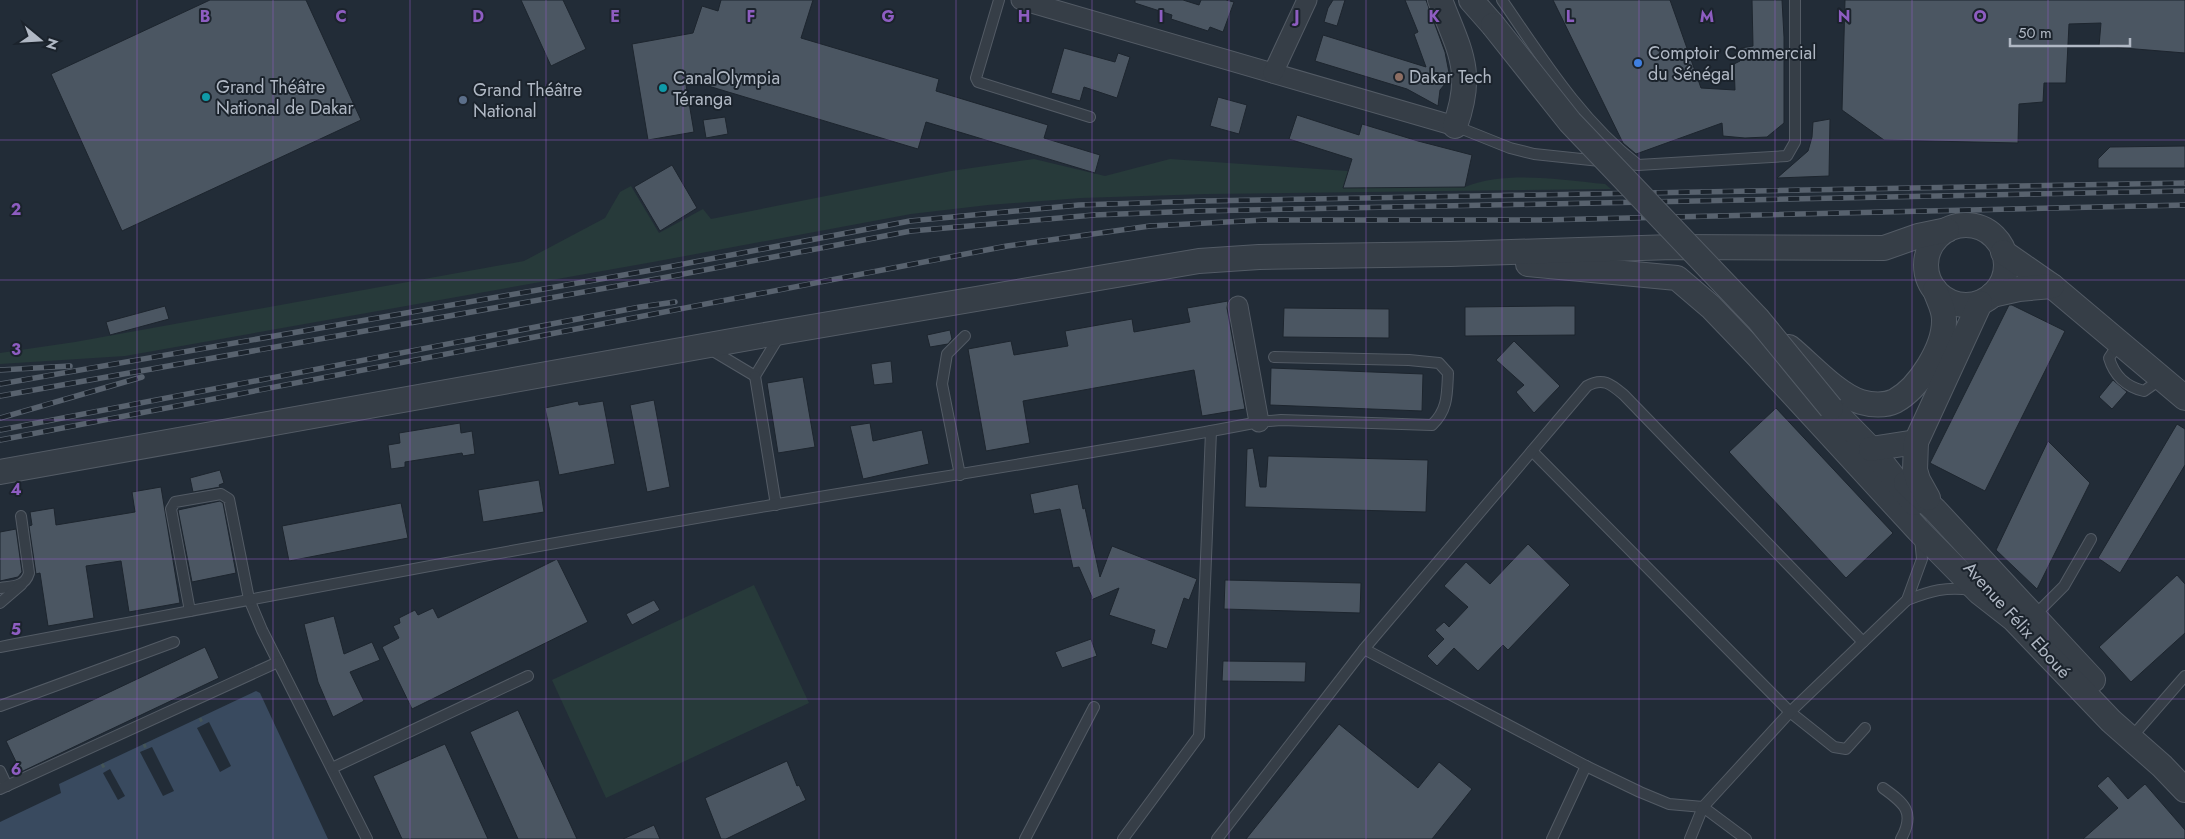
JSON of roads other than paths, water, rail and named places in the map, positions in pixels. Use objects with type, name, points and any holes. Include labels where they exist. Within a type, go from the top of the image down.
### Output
[{"type":"street","points":[[1021,0],[1456,126],[1466,83],[1463,61],[1440,0]]},
{"type":"street","points":[[1273,73],[1307,0]]},
{"type":"street","points":[[1471,0],[1492,25]]},
{"type":"street","points":[[1480,0],[1492,25]]},
{"type":"street","name":"Avenue Félix Eboué","points":[[1492,25],[1570,122],[1834,398],[1920,511],[2022,617],[2099,686],[2137,731],[2162,766]]},
{"type":"street","points":[[0,472],[782,332],[1199,261],[1259,256],[1450,254],[1673,247],[1884,248],[1918,236],[1964,226],[1980,228],[1993,236],[2003,252],[2005,262],[2004,277],[1986,299],[1918,438],[1915,470],[1918,480],[1935,510]]},
{"type":"street","points":[[1834,398],[1881,404],[1895,401],[1921,378],[1940,342],[1944,319],[1926,268],[1929,251],[1933,242],[1947,230]]},
{"type":"street","points":[[1673,247],[1677,278]]},
{"type":"street","points":[[1884,248],[1909,261],[1945,300],[1958,305],[2019,289],[2052,286]]},
{"type":"street","points":[[2003,252],[2052,286],[2185,398]]},
{"type":"street","points":[[1450,254],[1497,261],[1677,278],[1711,308],[1758,355],[1918,530],[1979,592],[2022,617]]},
{"type":"street","points":[[1238,306],[1259,422]]},
{"type":"street","points":[[1895,401],[1909,415],[1918,438]]},
{"type":"street","points":[[1877,456],[1918,438]]},
{"type":"street","name":"Avenue Félix Eboué","points":[[1877,456],[1935,510],[2022,617],[2111,721],[2162,766],[2185,790]]},
{"type":"lane","points":[[1000,0],[976,78],[978,82],[1090,117]]},
{"type":"lane","points":[[1502,0],[1547,66],[1591,120],[1638,165]]},
{"type":"lane","points":[[1456,126],[1510,148],[1534,154],[1638,165],[1787,156],[1795,142],[1795,0]]},
{"type":"lane","points":[[776,505],[755,376],[782,332]]},
{"type":"lane","points":[[960,475],[942,384],[947,354],[965,336]]},
{"type":"lane","points":[[704,346],[755,376]]},
{"type":"lane","points":[[0,647],[249,599],[776,505],[960,475],[1259,422],[1281,420],[1432,425],[1441,416],[1447,398],[1448,373],[1439,363],[1409,360],[1274,357]]},
{"type":"lane","points":[[1217,839],[1364,649],[1587,386],[1601,381],[1612,384],[1863,642]]},
{"type":"lane","points":[[1123,839],[1199,736],[1211,431]]},
{"type":"lane","points":[[1532,451],[1790,712],[1834,747],[1840,749],[1846,749],[1865,728]]},
{"type":"lane","points":[[190,611],[171,509],[175,502],[221,494],[228,500],[249,599],[278,662],[367,839]]},
{"type":"lane","points":[[0,603],[27,579],[29,572],[21,516]]},
{"type":"lane","points":[[1907,600],[1922,559],[1918,530]]},
{"type":"lane","points":[[2022,617],[2064,586],[2090,539]]},
{"type":"lane","points":[[0,588],[22,584]]},
{"type":"lane","points":[[1690,839],[1703,807],[1790,712],[1907,600],[1928,592],[1955,587],[1979,592]]},
{"type":"lane","points":[[0,706],[174,642]]},
{"type":"lane","points":[[1364,649],[1586,766],[1669,804],[1703,807],[1746,839]]},
{"type":"lane","points":[[0,771],[4,787],[278,662]]},
{"type":"lane","points":[[332,768],[528,676]]},
{"type":"lane","points":[[2137,731],[2185,676]]},
{"type":"lane","points":[[1026,839],[1094,708]]},
{"type":"lane","points":[[1552,839],[1586,766]]},
{"type":"lane","points":[[1883,788],[1904,804],[1909,818],[1901,839]]},
{"type":"water","points":[[256,691],[260,693],[328,839],[0,839],[0,822],[61,793],[59,784]]},
{"type":"railway","points":[[0,384],[652,270],[910,221],[1079,205],[1204,201],[2185,183]]},
{"type":"railway","points":[[0,396],[662,278],[911,231],[1094,215],[1198,211],[2185,191]]},
{"type":"railway","points":[[0,440],[1007,246],[1150,226],[1264,220],[1542,220],[2185,205]]},
{"type":"railway","points":[[0,430],[640,307],[675,302]]},
{"type":"railway","points":[[0,370],[70,366]]},
{"type":"railway","points":[[0,418],[142,377]]},
{"type":"place","name":"Comptoir Commercial du Sénégal","points":[[1638,63]]},
{"type":"place","name":"Dakar Tech","points":[[1399,77]]},
{"type":"place","name":"CanalOlympia Téranga","points":[[663,88]]},
{"type":"place","name":"Grand Théâtre National de Dakar","points":[[206,97]]},
{"type":"place","name":"Grand Théâtre National","points":[[463,100]]}]
